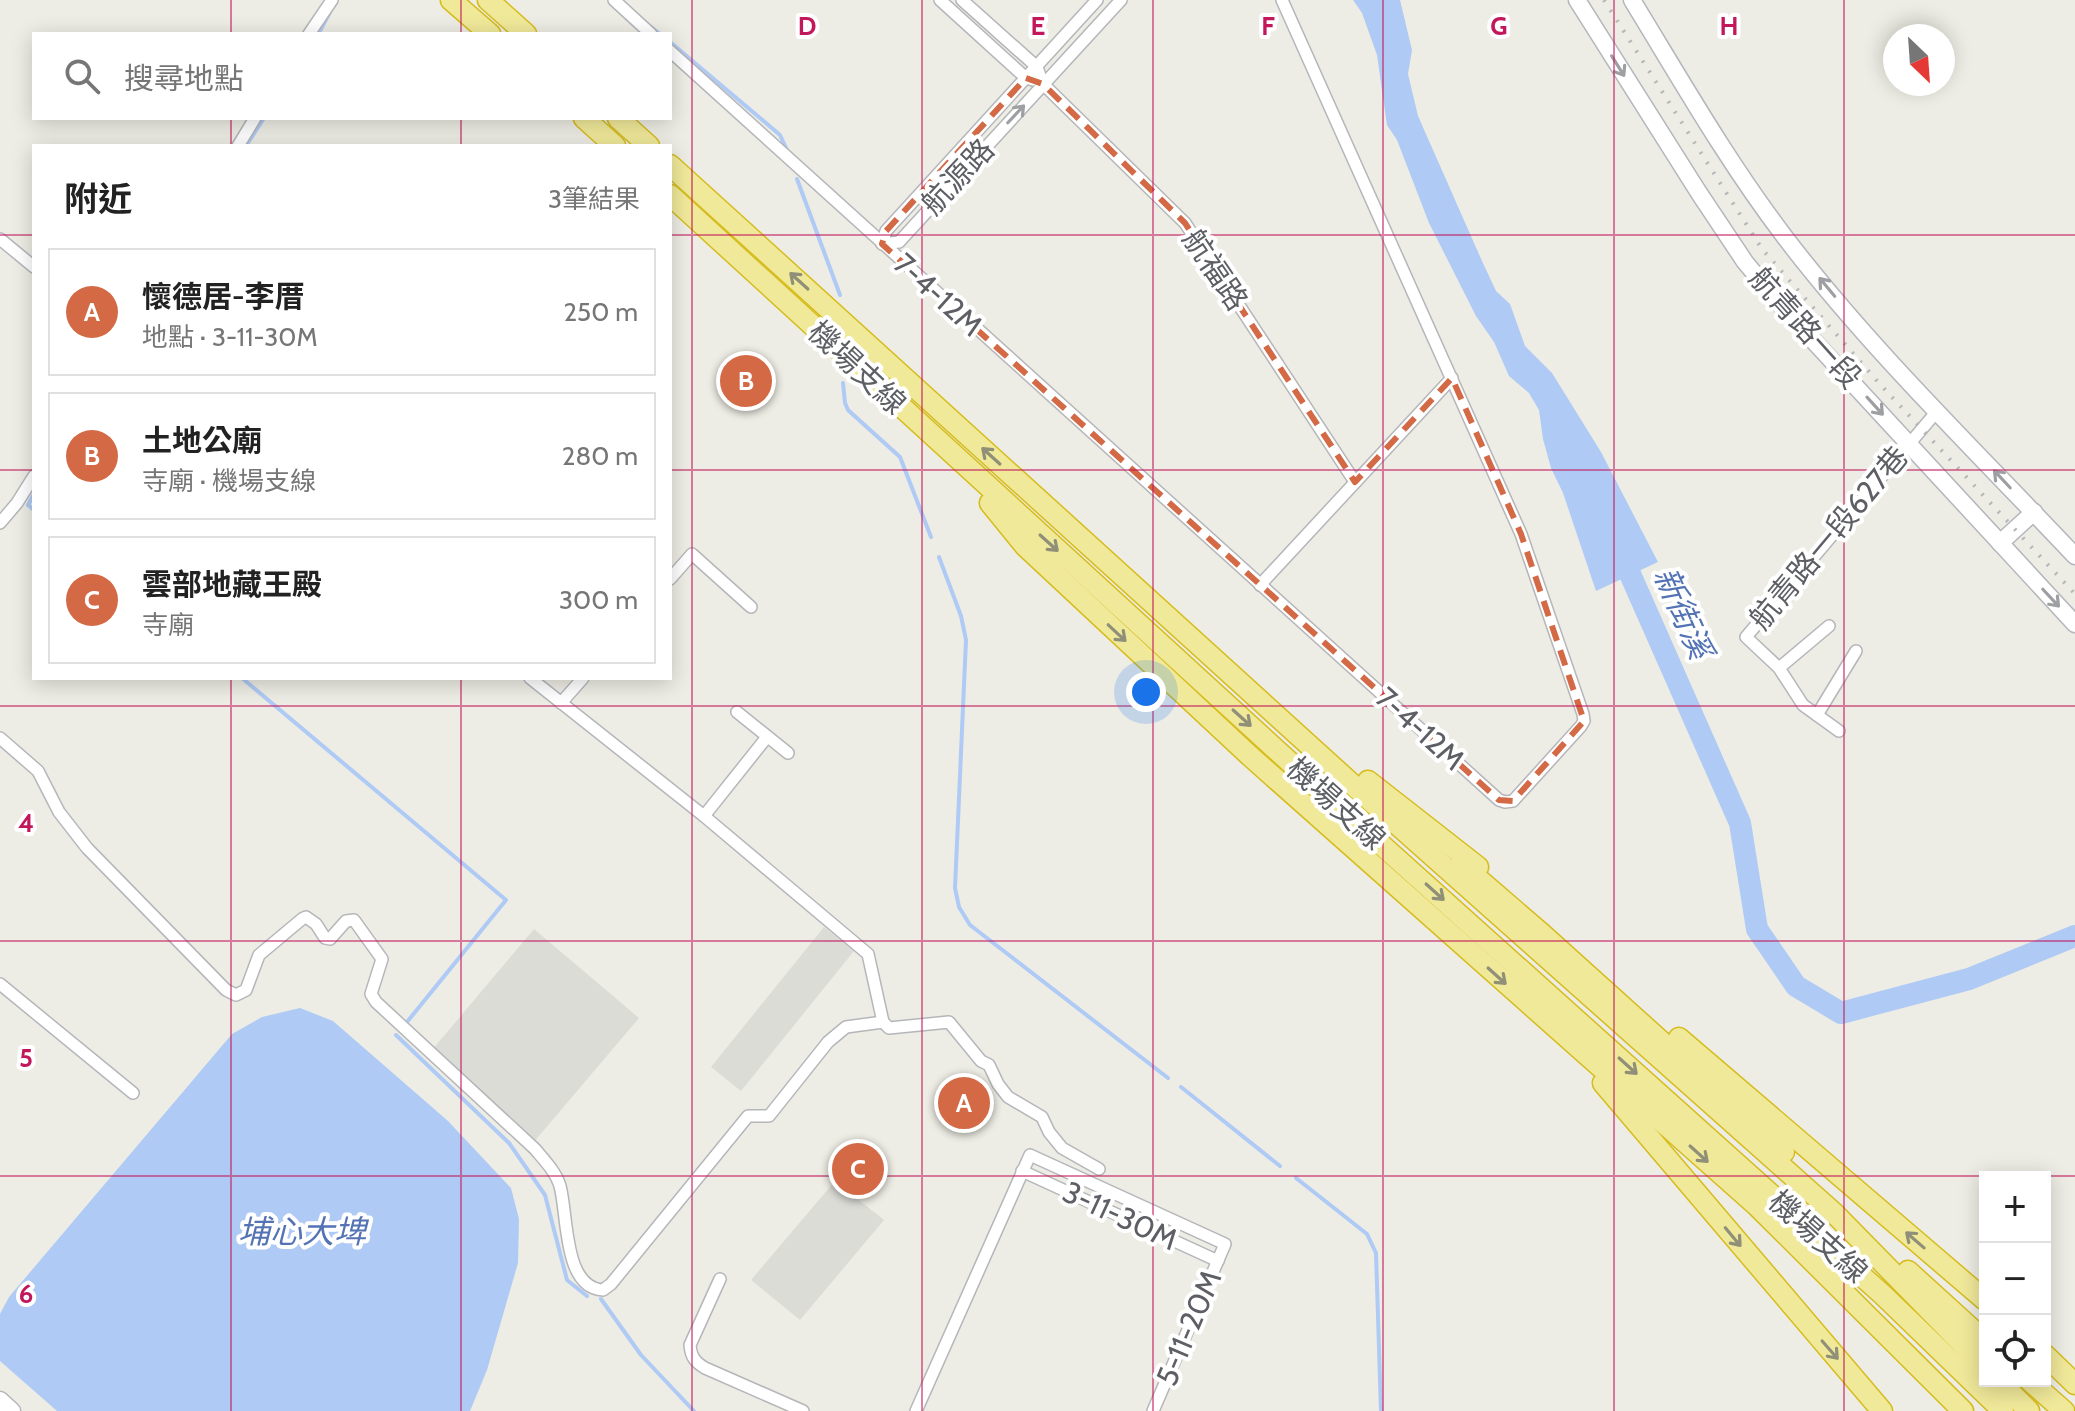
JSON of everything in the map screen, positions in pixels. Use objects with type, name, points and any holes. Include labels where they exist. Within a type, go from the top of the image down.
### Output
[{"type":"highway","points":[[451,0],[488,32]]},
{"type":"highway","points":[[488,0],[524,32]]},
{"type":"highway","points":[[586,120],[613,144]]},
{"type":"highway","points":[[620,120],[647,144]]},
{"type":"highway","name":"機場支線","points":[[672,167],[1256,697],[1834,1213],[1979,1361]]},
{"type":"highway","name":"機場支線","points":[[672,197],[950,453],[1883,1295],[2003,1411]]},
{"type":"highway","points":[[950,453],[1025,546],[1250,756],[1757,1206],[1963,1411]]},
{"type":"highway","points":[[1256,697],[1314,733],[1754,1124],[1979,1336]]},
{"type":"highway","points":[[1368,781],[1448,841],[1979,1294]]},
{"type":"highway","points":[[1577,1047],[1593,1072],[1882,1411]]},
{"type":"highway","points":[[1852,1302],[1880,1342],[1947,1411]]},
{"type":"highway","points":[[2051,1361],[2075,1384]]},
{"type":"highway","points":[[2005,1387],[2029,1411]]},
{"type":"highway","points":[[2033,1387],[2054,1411]]},
{"type":"highway","points":[[2035,1387],[2064,1411]]},
{"type":"street","points":[[310,32],[332,0]]},
{"type":"street","points":[[614,0],[649,32]]},
{"type":"street","name":"航福路","points":[[940,0],[1026,78],[1043,84],[1185,223],[1355,482]]},
{"type":"street","name":"航福路","points":[[962,0],[1037,67],[1043,84]]},
{"type":"street","name":"航源路","points":[[1097,0],[886,231],[882,244],[899,242],[1121,0]]},
{"type":"street","name":"7-4-12M","points":[[672,53],[1499,800],[1513,801],[1584,721],[1521,534],[1282,0]]},
{"type":"street","name":"航青路一段","points":[[1577,0],[1745,262],[1785,310],[2075,624]]},
{"type":"street","name":"航青路一段","points":[[1632,0],[1734,166],[1778,228],[1857,323],[2075,556]]},
{"type":"street","points":[[239,144],[254,120]]},
{"type":"street","points":[[0,239],[32,265]]},
{"type":"street","points":[[1260,585],[1452,378]]},
{"type":"street","name":"航青路一段627巷","points":[[1839,731],[1803,705],[1779,668],[1746,637],[1938,410]]},
{"type":"street","points":[[0,523],[32,479]]},
{"type":"street","points":[[2000,543],[2034,512]]},
{"type":"street","points":[[672,577],[692,554],[751,607]]},
{"type":"street","points":[[1779,668],[1829,626]]},
{"type":"street","points":[[1817,715],[1856,651]]},
{"type":"street","points":[[532,680],[704,816],[868,954],[883,1022],[889,1028],[949,1022],[981,1061],[989,1065],[1008,1097],[1042,1117],[1062,1148],[1099,1169]]},
{"type":"street","points":[[561,703],[581,680]]},
{"type":"street","points":[[737,712],[788,753]]},
{"type":"street","points":[[704,816],[767,737]]},
{"type":"street","points":[[0,738],[38,771],[59,812],[87,848],[226,990],[236,995],[246,990],[259,955],[302,919],[306,917],[316,924],[325,938],[330,939],[346,921],[354,920],[382,959],[371,994],[376,1002],[535,1149],[555,1173],[579,1276],[594,1289],[603,1290],[611,1284],[748,1116],[769,1116],[828,1042],[846,1027],[883,1022]]},
{"type":"street","points":[[0,984],[133,1093]]},
{"type":"street","name":"3-11-30M","points":[[1218,1261],[1022,1171],[1030,1155],[1225,1244]]},
{"type":"street","points":[[916,1411],[1022,1171]]},
{"type":"street","name":"5-11-20M","points":[[1153,1411],[1225,1244]]},
{"type":"street","points":[[720,1279],[690,1345],[696,1362],[803,1411]]},
{"type":"street","points":[[0,1400],[12,1411]]},
{"type":"highlighted area","points":[[1026,78],[1043,84],[1185,223],[1355,482],[1452,378],[1521,534],[1584,721],[1513,801],[1499,800],[882,244],[886,231]]},
{"type":"shaded area","points":[[824,927],[854,951],[741,1091],[711,1067]]},
{"type":"shaded area","points":[[534,929],[639,1018],[533,1143],[432,1050]]},
{"type":"shaded area","points":[[835,1181],[884,1220],[800,1320],[751,1280]]},
{"type":"water","points":[[1353,0],[1400,0],[1412,50],[1408,74],[1418,116],[1482,261],[1496,291],[1510,304],[1525,346],[1552,373],[1601,452],[1658,562],[1596,591],[1563,493],[1551,468],[1539,410],[1529,393],[1509,376],[1494,342],[1476,316],[1429,223],[1397,140],[1387,125],[1377,55],[1362,13]]},
{"type":"water","name":"埔心大埤","points":[[300,1008],[333,1021],[448,1121],[511,1188],[519,1219],[518,1263],[487,1370],[470,1411],[57,1411],[0,1361],[0,1314],[9,1297],[232,1034],[262,1017]]},
{"type":"waterway","points":[[320,31],[330,12]]},
{"type":"waterway","points":[[651,27],[657,32]]},
{"type":"waterway","points":[[672,44],[780,135],[787,150]]},
{"type":"waterway","points":[[247,144],[263,120]]},
{"type":"waterway","points":[[797,179],[840,295]]},
{"type":"waterway","points":[[843,383],[848,410],[900,457],[931,537]]},
{"type":"waterway","points":[[32,498],[28,505],[32,508]]},
{"type":"waterway","name":"新街溪","points":[[1619,549],[1740,823],[1757,929],[1796,986],[1841,1013],[1969,979],[2075,936]]},
{"type":"waterway","points":[[939,557],[961,616],[966,640],[955,888],[959,907],[970,925],[1168,1078]]},
{"type":"waterway","points":[[244,680],[506,900],[407,1022]]},
{"type":"waterway","points":[[396,1035],[509,1143],[545,1195],[567,1280],[587,1296]]},
{"type":"waterway","points":[[1181,1087],[1280,1166]]},
{"type":"waterway","points":[[1296,1178],[1367,1234],[1376,1253],[1381,1411]]},
{"type":"waterway","points":[[601,1299],[641,1355],[694,1411]]},
{"type":"railway","points":[[1604,0],[1762,249],[1878,382],[2075,594]]},
{"type":"place","name":"土地公廟","points":[[746,381]]},
{"type":"place","name":"懷德居-李厝","points":[[964,1103]]},
{"type":"place","name":"雲部地藏王殿","points":[[858,1169]]}]
